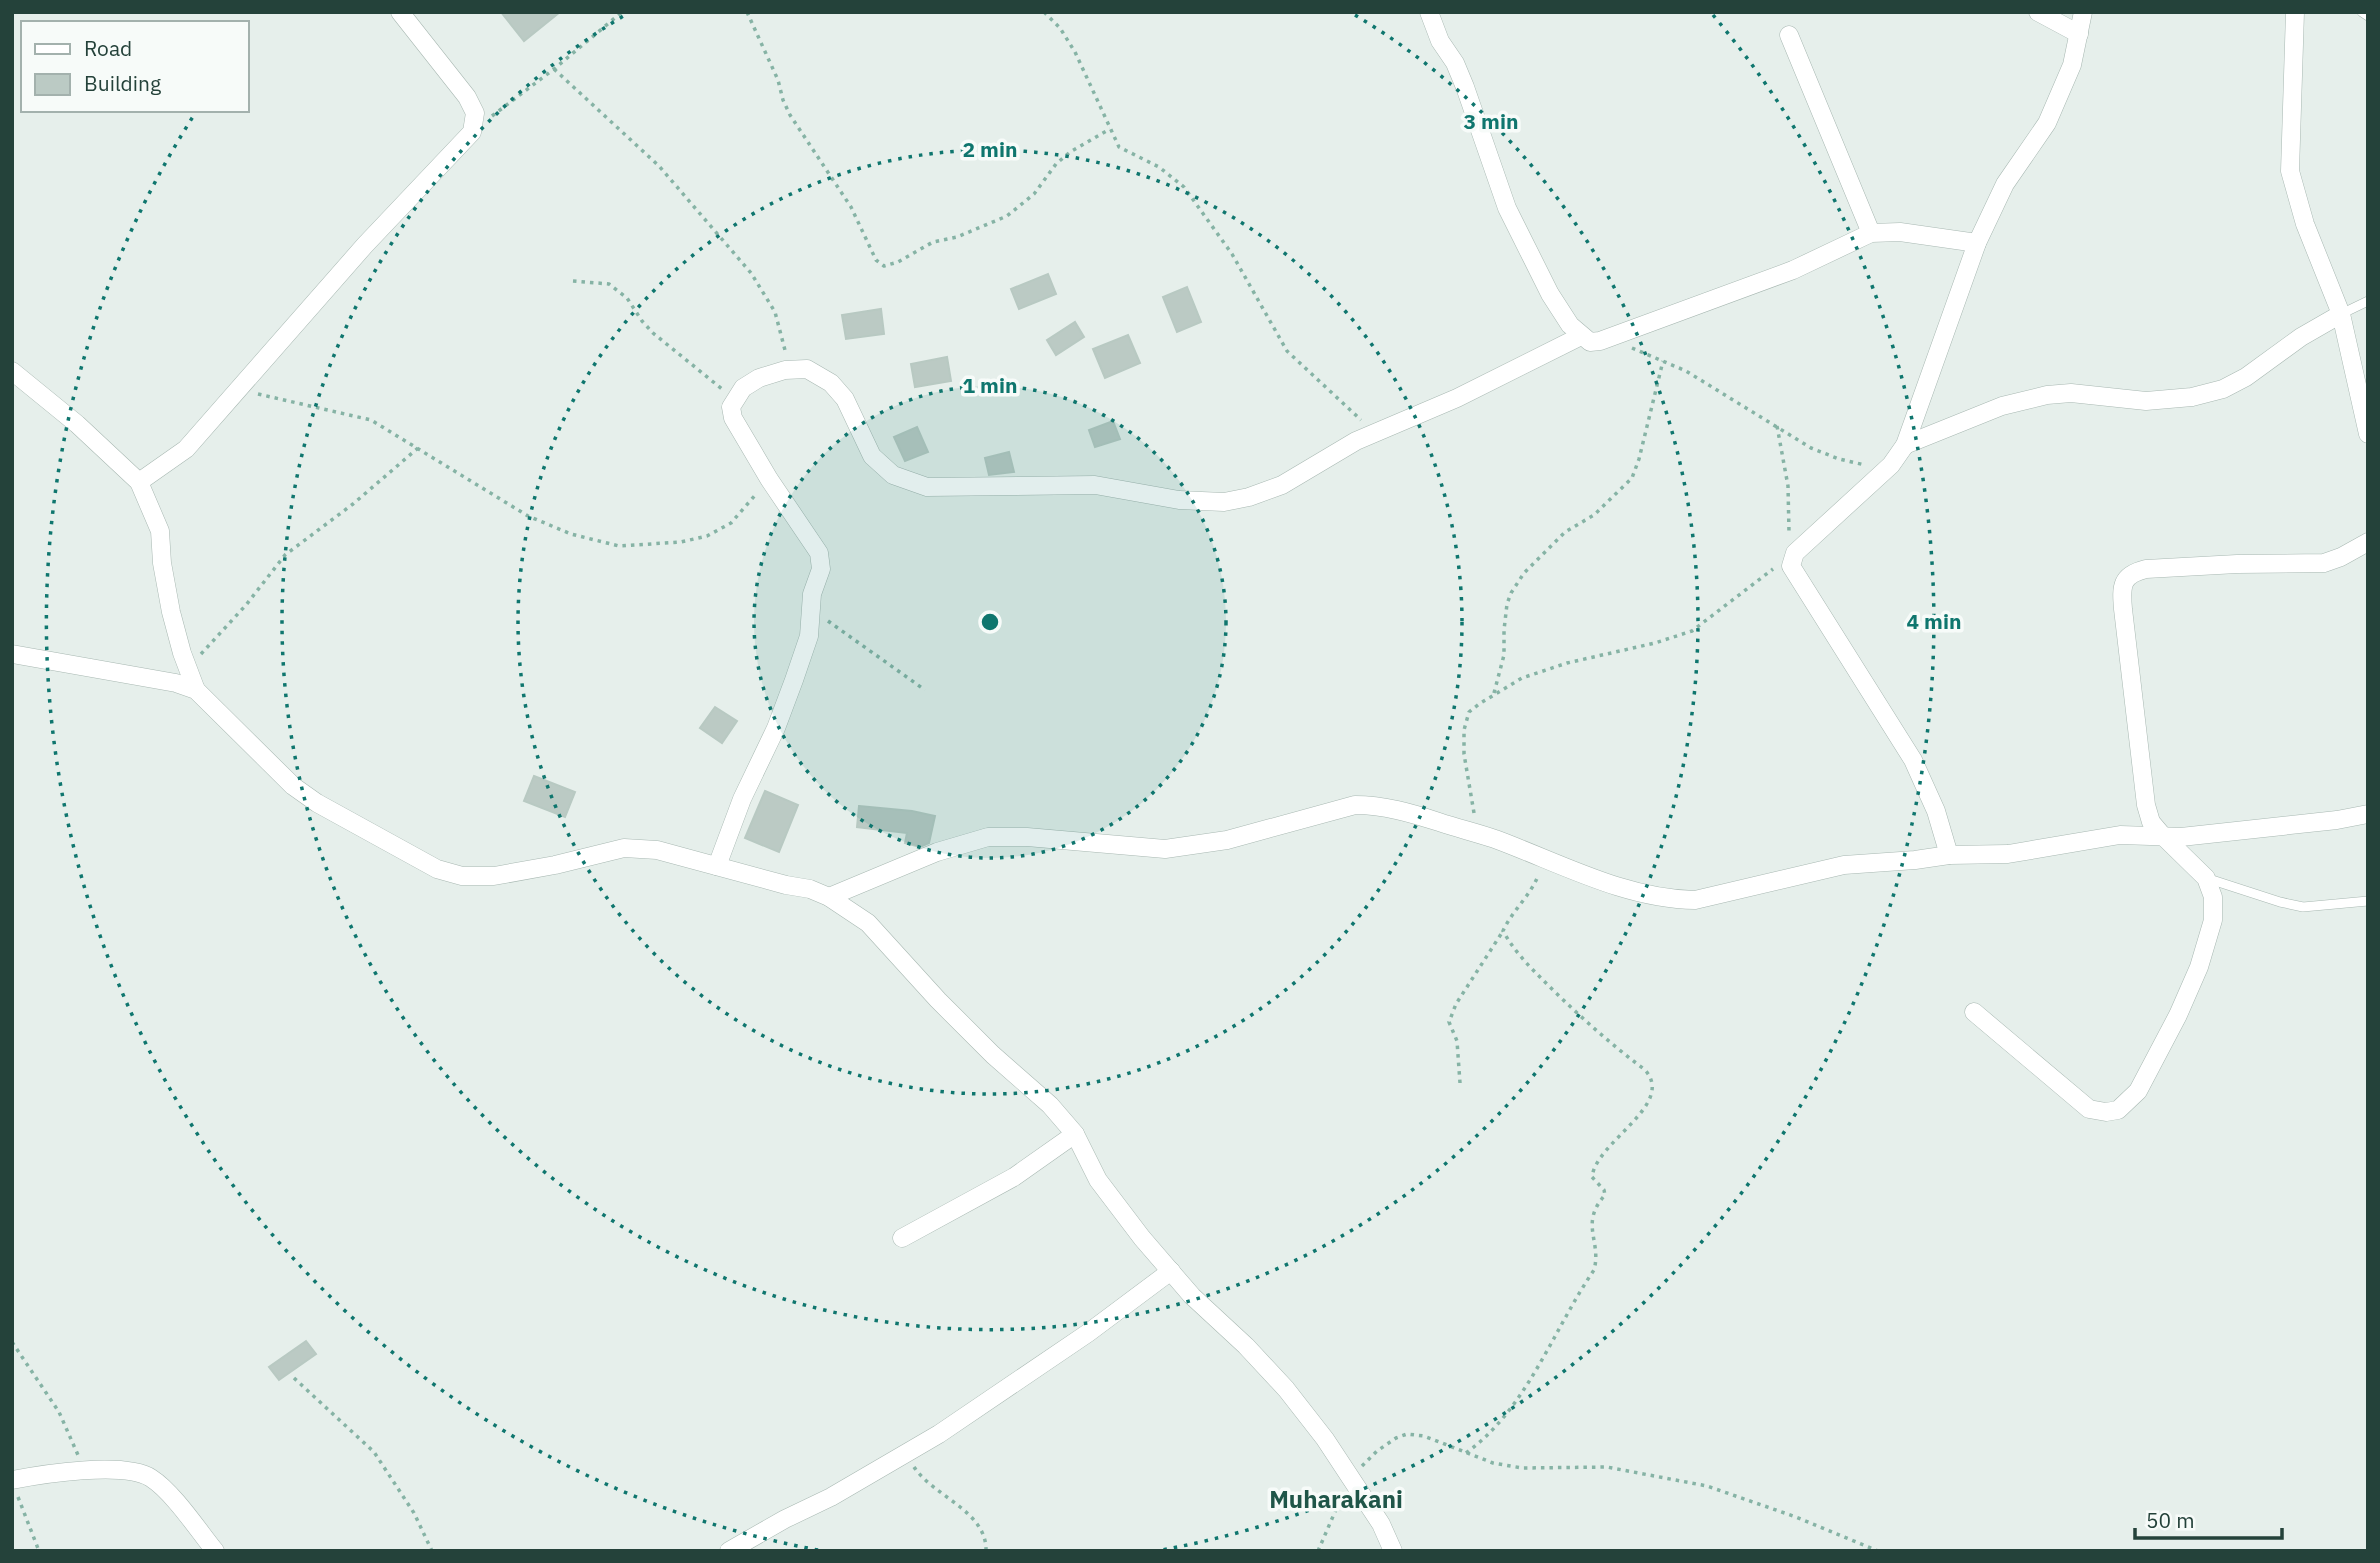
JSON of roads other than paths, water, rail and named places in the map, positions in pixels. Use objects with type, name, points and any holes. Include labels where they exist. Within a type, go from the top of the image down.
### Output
[{"type":"street","points":[[139,482],[186,449],[365,245],[472,132],[475,113],[467,97],[400,12]]},
{"type":"street","points":[[1429,12],[1440,41],[1455,63],[1465,87],[1507,208],[1550,294],[1570,325],[1590,342],[1600,341],[1793,270],[1871,233],[1900,232],[1977,243]]},
{"type":"street","points":[[2038,12],[2079,34]]},
{"type":"street","points":[[1949,855],[1936,811],[1913,760],[1791,566],[1795,553],[1891,465],[1905,445],[1977,243],[2005,184],[2047,123],[2072,65],[2083,12]]},
{"type":"street","points":[[2295,12],[2290,171],[2305,224],[2341,314],[2368,434]]},
{"type":"street","points":[[1789,35],[1871,233]]},
{"type":"street","points":[[1905,445],[2002,407],[2047,395],[2071,393],[2146,401],[2192,397],[2222,389],[2246,377],[2301,337],[2341,314]]},
{"type":"street","points":[[717,866],[742,799],[776,728],[794,680],[809,636],[810,607],[821,569],[819,553],[769,479],[733,418],[731,407],[734,400],[743,388],[758,378],[785,370],[807,369],[831,383],[845,399],[872,456],[893,475],[928,487],[1095,485],[1135,490],[1179,500],[1224,502],[1282,485],[1326,458],[1376,433],[1457,398],[1581,336]]},
{"type":"street","points":[[12,370],[77,424],[139,482],[160,531],[162,563],[171,612],[196,690],[293,786],[317,803],[437,869],[462,876],[494,876],[624,848],[657,850],[810,889],[830,897],[867,923],[938,1000],[993,1055],[1050,1105],[1075,1133],[1108,1195],[1192,1296],[1246,1346],[1286,1389],[1325,1439],[1381,1524],[1393,1551]]},
{"type":"street","points":[[1974,1012],[2089,1109],[2106,1112],[2118,1110],[2138,1091],[2200,967],[2213,920],[2213,897],[2206,878],[2162,835],[2151,821],[2146,805],[2123,609],[2124,581],[2135,572],[2146,569],[2324,562],[2341,557],[2368,542]]},
{"type":"street","points":[[12,654],[176,683],[196,690]]},
{"type":"street","points":[[830,897],[937,852],[988,836],[1165,849],[1227,840],[1355,805],[1374,805],[1398,810],[1477,834],[1544,861],[1644,894],[1671,900],[1695,900],[1844,865],[1949,855],[2008,854],[2120,835],[2181,837],[2337,820],[2368,814]]},
{"type":"street","points":[[902,1238],[1014,1177],[1075,1133]]},
{"type":"street","points":[[729,1551],[907,1453],[1088,1333],[1171,1271]]},
{"type":"street","points":[[12,1480],[85,1469],[138,1473],[150,1477],[166,1490],[215,1551]]},
{"type":"lane","points":[[2362,12],[2368,16]]},
{"type":"lane","points":[[2341,314],[2368,301]]},
{"type":"lane","points":[[2206,878],[2303,907],[2368,901]]},
{"type":"district","name":"Muharakani","points":[[1336,1499]]}]
